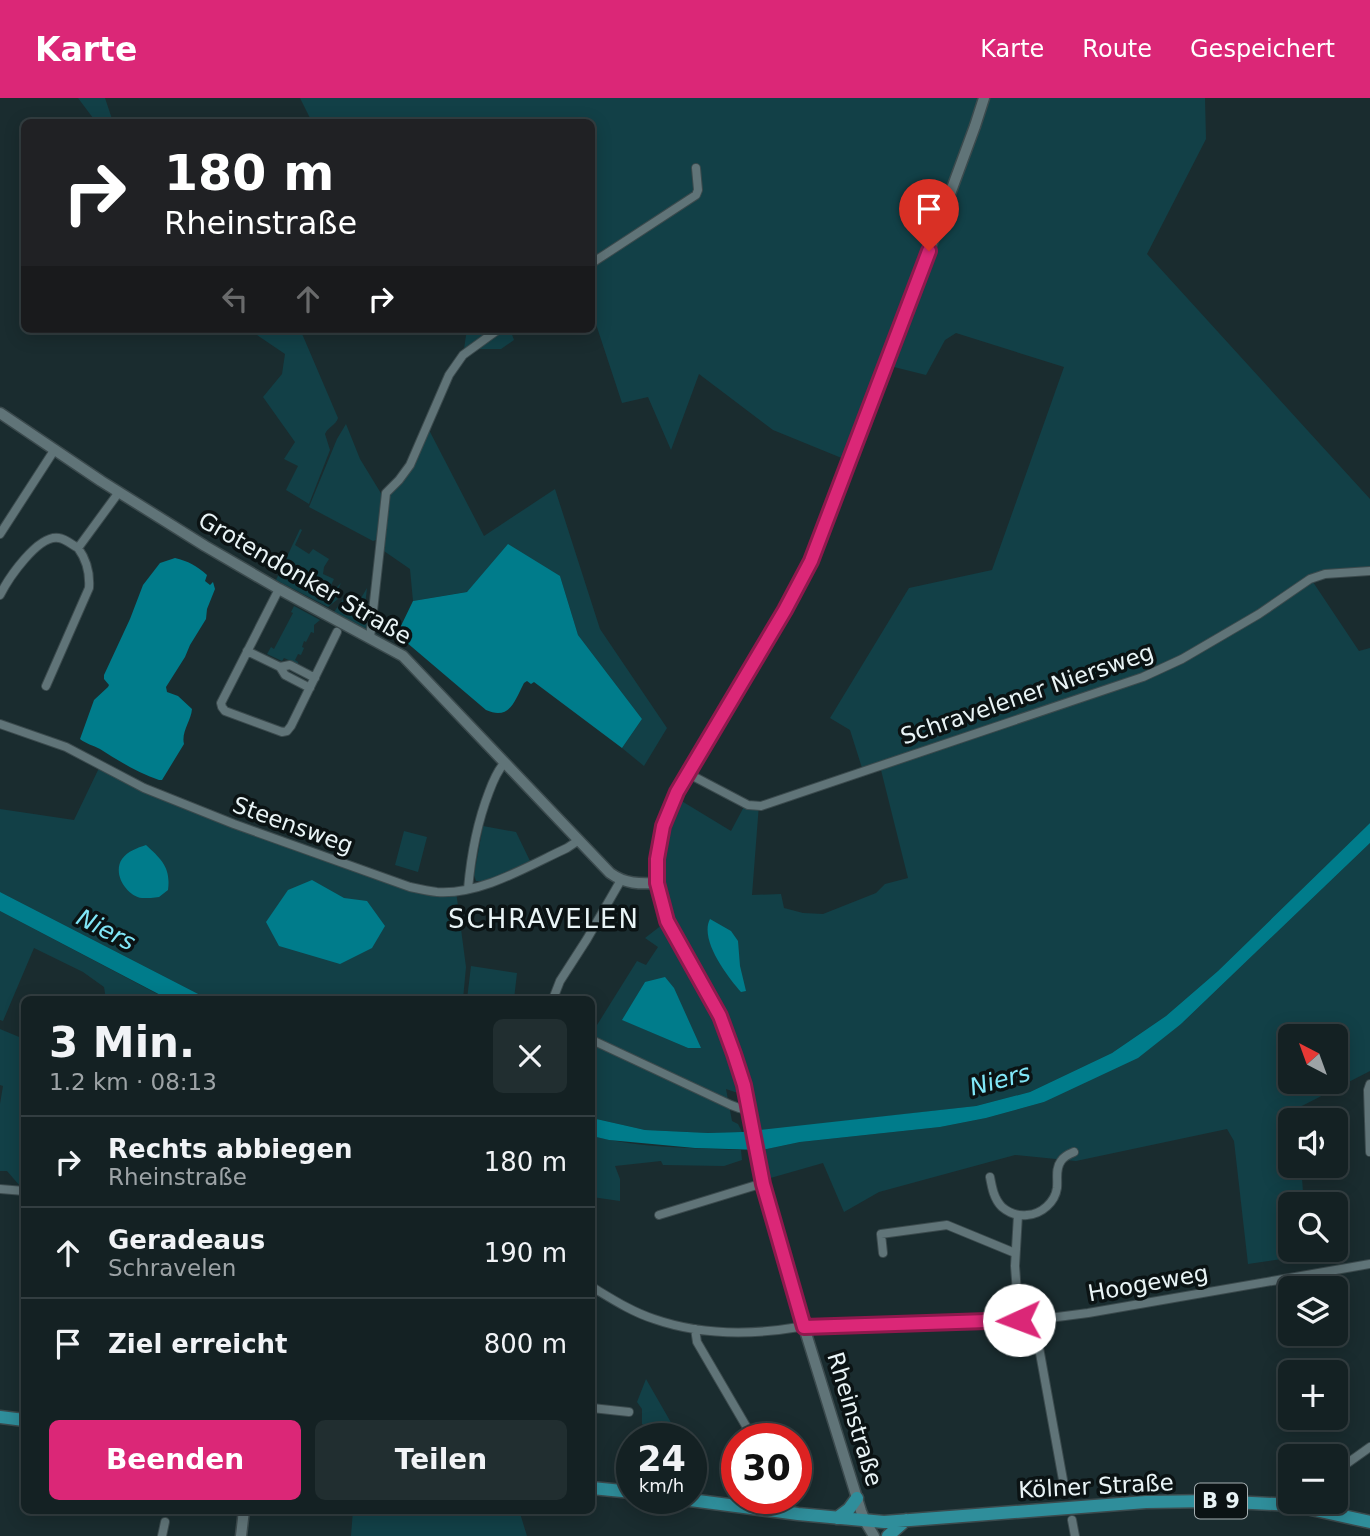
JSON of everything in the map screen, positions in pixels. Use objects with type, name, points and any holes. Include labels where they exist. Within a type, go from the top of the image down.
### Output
[{"type":"main road","points":[[749,1110],[744,1085],[727,1034],[667,921],[657,883],[657,859],[663,826],[687,773],[785,610],[811,561],[901,327],[984,98]]},
{"type":"main road","name":"Grotendonker Straße","points":[[0,413],[205,546],[408,660],[610,873],[621,880]]},
{"type":"main road","points":[[621,880],[657,883]]},
{"type":"main road","name":"Rheinstraße","points":[[749,1110],[763,1184],[804,1327],[857,1498],[874,1536]]},
{"type":"main road","points":[[0,1417],[21,1420]]},
{"type":"main road","points":[[595,1488],[616,1490]]},
{"type":"main road","points":[[837,1518],[849,1509],[857,1498]]},
{"type":"main road","name":"Kölner Straße","points":[[865,1521],[884,1522],[1146,1502],[1212,1501],[1293,1506],[1370,1522]]},
{"type":"main road","points":[[241,1536],[244,1514]]},
{"type":"main road","name":"B 9","points":[[798,1514],[865,1521]]},
{"type":"main road","points":[[888,1536],[907,1520]]},
{"type":"street","points":[[595,261],[696,195],[696,168]]},
{"type":"street","points":[[370,638],[386,493],[410,465],[449,375],[463,355],[493,333]]},
{"type":"street","points":[[0,534],[55,449]]},
{"type":"street","points":[[78,548],[119,492]]},
{"type":"street","points":[[0,595],[25,558],[45,541],[54,537],[62,538],[78,548],[84,556],[90,580],[89,587],[46,686]]},
{"type":"street","name":"Schravelener Niersweg","points":[[687,773],[748,805],[761,806],[1143,677],[1182,659],[1259,614],[1310,579],[1325,574],[1370,571]]},
{"type":"street","points":[[279,589],[221,703],[226,711],[284,732],[291,726],[337,632]]},
{"type":"street","points":[[247,651],[280,667],[285,675],[310,688]]},
{"type":"street","points":[[280,667],[290,665],[315,678]]},
{"type":"street","name":"Steensweg","points":[[0,724],[66,747],[157,793],[234,824],[410,887],[438,892],[488,885],[579,840]]},
{"type":"street","points":[[468,889],[471,860],[483,809],[495,776],[505,762]]},
{"type":"street","points":[[554,996],[560,981],[621,880]]},
{"type":"street","points":[[595,1041],[732,1105],[749,1110]]},
{"type":"street","points":[[1370,1084],[1370,1152]]},
{"type":"street","points":[[990,1177],[997,1200],[1007,1210],[1018,1215],[1032,1214],[1053,1199],[1057,1189],[1059,1162],[1074,1153]]},
{"type":"street","points":[[659,1215],[763,1184]]},
{"type":"street","points":[[0,1189],[21,1191]]},
{"type":"street","points":[[1018,1215],[1015,1253],[1019,1320]]},
{"type":"street","points":[[883,1253],[881,1234],[947,1225],[1015,1253]]},
{"type":"street","name":"Hoogeweg","points":[[595,1289],[656,1320],[695,1329],[750,1332],[804,1327],[1034,1320],[1370,1264]]},
{"type":"street","points":[[1034,1320],[1065,1491]]},
{"type":"street","points":[[695,1329],[697,1342],[744,1423]]},
{"type":"street","points":[[595,1408],[629,1412]]},
{"type":"street","points":[[1348,1463],[1370,1447]]},
{"type":"street","points":[[1072,1520],[1075,1536]]},
{"type":"street","points":[[162,1536],[165,1522]]},
{"type":"shaded area","points":[[78,98],[105,98],[112,119],[94,119]]},
{"type":"shaded area","points":[[300,98],[1205,98],[1206,139],[1147,254],[1370,499],[1370,571],[1311,579],[1359,651],[1370,648],[1370,823],[1218,971],[1166,1016],[1112,1053],[1030,1092],[976,1106],[759,1131],[743,1068],[741,1094],[726,1089],[732,1121],[738,1124],[742,1132],[645,1130],[595,1119],[595,1024],[597,1025],[637,961],[646,965],[658,947],[645,938],[667,921],[673,921],[664,889],[662,866],[675,797],[731,831],[747,801],[759,804],[752,895],[781,894],[784,908],[823,914],[876,893],[885,884],[908,878],[880,766],[863,771],[850,730],[830,718],[909,588],[992,570],[1064,367],[956,333],[945,340],[926,375],[886,365],[849,461],[773,430],[699,374],[671,450],[648,397],[622,403],[595,321],[595,119],[310,119]],"holes":[[[645,982],[688,1048],[623,1020]]]},
{"type":"shaded area","points":[[254,333],[302,333],[338,418],[325,434],[330,450],[309,504],[286,490],[298,466],[284,459],[295,442],[263,397],[282,374],[285,354]]},
{"type":"shaded area","points":[[466,333],[511,333],[514,340],[501,349],[464,349]]},
{"type":"shaded area","points":[[346,424],[360,459],[382,495],[401,485],[429,430],[484,536],[555,489],[600,629],[667,728],[644,766],[622,748],[642,719],[578,635],[560,576],[413,601],[410,569],[381,549],[381,542],[373,541],[309,507],[337,439]]},
{"type":"shaded area","points":[[300,529],[302,530],[295,545],[309,554],[313,549],[329,559],[323,574],[334,579],[331,585],[333,588],[341,583],[335,596],[338,599],[328,607],[276,580]]},
{"type":"shaded area","points":[[367,588],[364,614],[369,618],[369,627],[366,629],[334,612],[348,592],[361,598]]},
{"type":"shaded area","points":[[294,606],[320,620],[314,625],[314,633],[311,632],[306,642],[304,641],[301,655],[298,654],[295,660],[298,664],[267,654],[271,647],[274,649]]},
{"type":"shaded area","points":[[100,766],[144,788],[409,887],[456,891],[466,967],[463,996],[202,996],[0,892],[0,809],[74,820]]},
{"type":"shaded area","points":[[483,826],[516,832],[530,861],[486,881],[476,881],[474,875]]},
{"type":"shaded area","points":[[404,831],[427,837],[418,872],[395,865]]},
{"type":"shaded area","points":[[1370,843],[1370,1071],[1348,1082],[1348,1024],[1278,1024],[1278,1094],[1325,1094],[1298,1108],[1278,1108],[1278,1178],[1302,1178],[1303,1192],[1278,1192],[1278,1260],[1248,1264],[1234,1141],[1227,1129],[1076,1161],[1015,1155],[879,1192],[844,1212],[823,1163],[767,1179],[762,1150],[800,1142],[940,1127],[1044,1102],[1181,1024]]},
{"type":"shaded area","points":[[0,911],[161,996],[106,996],[104,987],[83,972],[34,948],[3,1021],[0,1020]]},
{"type":"shaded area","points":[[471,966],[517,973],[514,996],[467,996]]},
{"type":"shaded area","points":[[0,1029],[21,1038],[21,1186],[7,1171],[0,1171],[0,1104],[3,1086],[0,1085]]},
{"type":"shaded area","points":[[595,1137],[647,1145],[741,1150],[742,1160],[724,1166],[663,1165],[661,1161],[615,1166],[620,1179],[620,1201],[595,1197]]},
{"type":"shaded area","points":[[646,1379],[671,1423],[642,1423],[642,1409],[637,1402]]},
{"type":"shaded area","points":[[353,1514],[520,1514],[527,1536],[351,1536]]},
{"type":"water","points":[[508,544],[560,576],[578,635],[642,719],[622,748],[534,682],[524,683],[506,711],[494,713],[486,710],[399,636],[399,630],[413,601],[467,592]]},
{"type":"water","points":[[175,558],[196,566],[207,575],[205,581],[210,585],[213,582],[215,589],[206,619],[166,687],[167,692],[178,696],[192,709],[184,744],[162,780],[159,780],[80,739],[94,700],[109,685],[104,675],[143,585],[160,563]]},
{"type":"water","points":[[1370,823],[1370,843],[1181,1024],[1138,1058],[1044,1102],[940,1127],[800,1142],[762,1150],[695,1148],[595,1137],[595,1119],[645,1130],[742,1132],[976,1106],[1030,1092],[1112,1053],[1166,1016],[1218,971]]},
{"type":"water","points":[[146,845],[160,859],[168,875],[168,890],[159,897],[136,896],[126,889],[120,877],[119,865],[122,859]]},
{"type":"water","points":[[312,880],[344,898],[367,901],[385,926],[372,948],[340,964],[279,946],[266,922],[288,890]]},
{"type":"water","points":[[0,892],[202,996],[162,996],[0,911]]},
{"type":"water","points":[[710,919],[731,931],[738,941],[746,991],[741,992],[716,958],[708,937]]},
{"type":"water","points":[[665,977],[674,988],[701,1048],[688,1048],[622,1020],[645,982]]},
{"type":"district","name":"SCHRAVELEN","points":[[544,919]]},
{"type":"route","points":[[929,251],[811,561],[677,792],[663,826],[657,859],[657,883],[667,921],[720,1016],[734,1054],[744,1085],[763,1184],[804,1327],[1019,1320]]},
{"type":"water label","name":"Niers","points":[[106,930]]},
{"type":"water label","name":"Niers","points":[[1000,1080]]}]
